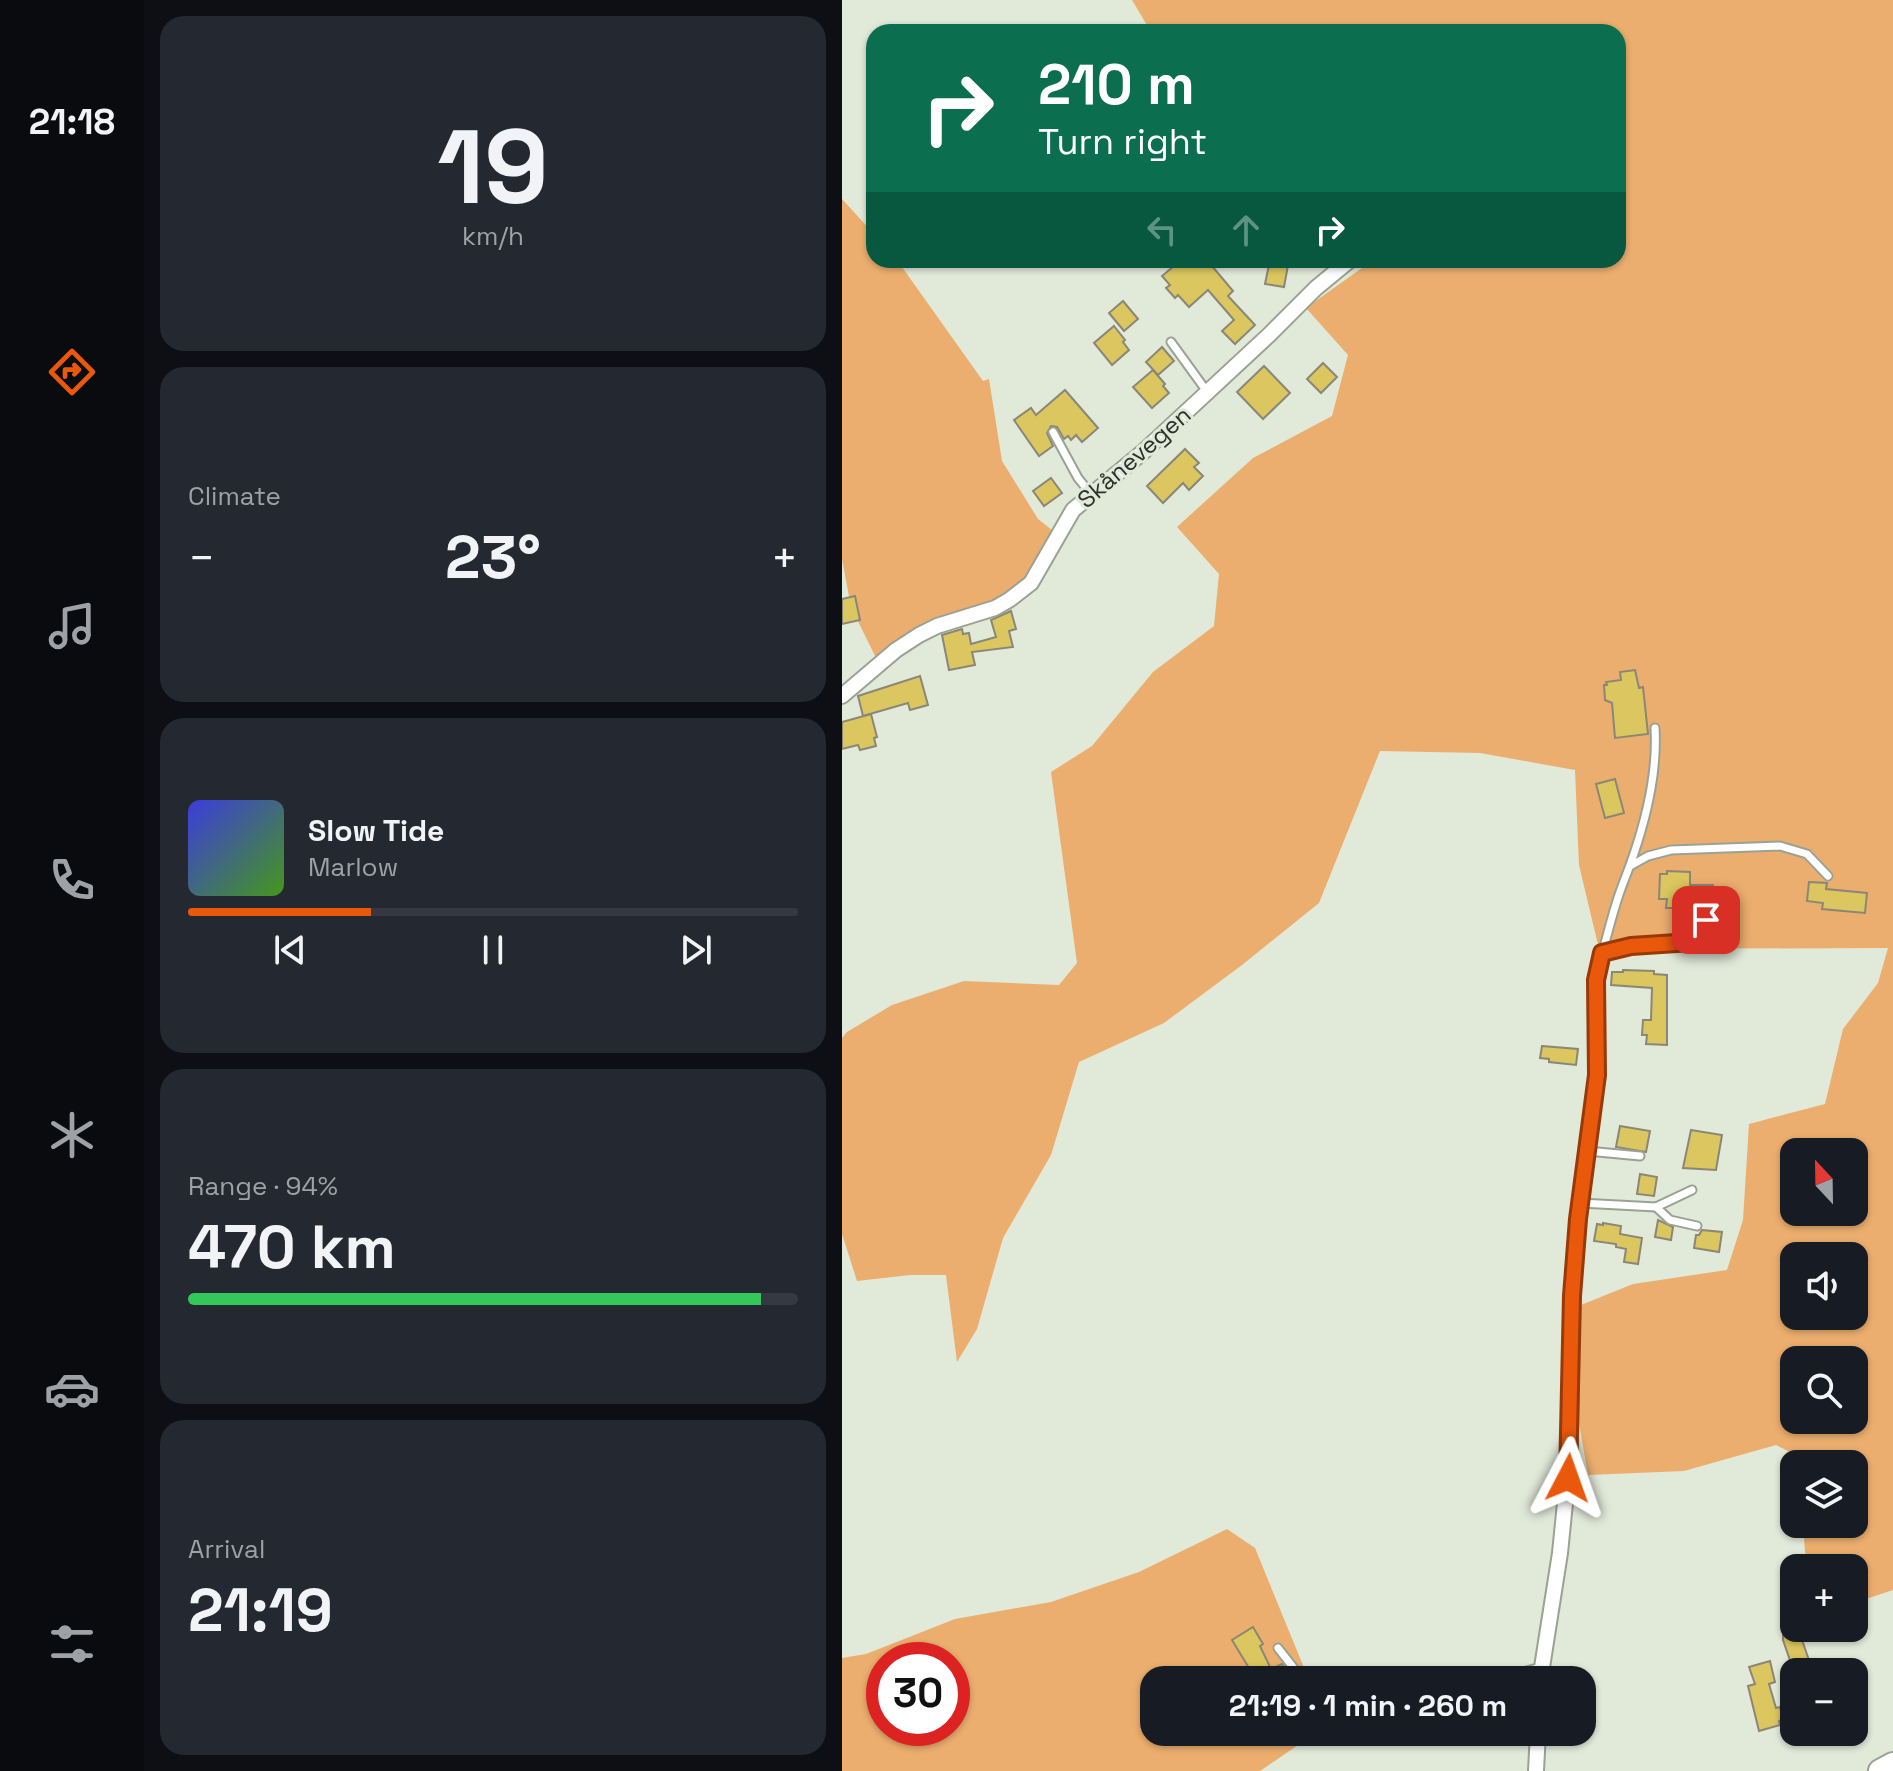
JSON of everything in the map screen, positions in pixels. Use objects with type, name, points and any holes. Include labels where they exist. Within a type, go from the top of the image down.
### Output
[{"type":"main road","points":[[1880,1771],[1893,1764]]},
{"type":"street","name":"Skånevegen","points":[[842,696],[896,650],[919,635],[937,626],[995,608],[1031,583],[1064,522],[1091,494],[1143,452],[1340,268]]},
{"type":"street","points":[[1542,1666],[1560,1553],[1569,1466],[1572,1296],[1580,1203],[1597,1075],[1596,980],[1600,959]]},
{"type":"street","points":[[1536,1771],[1537,1746]]},
{"type":"lane","points":[[1171,342],[1208,393]]},
{"type":"lane","points":[[1053,432],[1078,478],[1091,494]]},
{"type":"lane","points":[[1600,959],[1623,881],[1632,865],[1651,779],[1655,728]]},
{"type":"lane","points":[[1632,865],[1648,856],[1671,850],[1780,846],[1807,854],[1828,876]]},
{"type":"lane","points":[[1600,959],[1631,946],[1692,942],[1701,936],[1706,920]]},
{"type":"lane","points":[[1587,1151],[1640,1156]]},
{"type":"lane","points":[[1580,1203],[1656,1207],[1692,1190]]},
{"type":"lane","points":[[1656,1207],[1670,1220],[1697,1226]]},
{"type":"lane","points":[[1278,1648],[1292,1666]]},
{"type":"shaded area","points":[[1132,0],[1893,0],[1893,1590],[1868,1598],[1868,1554],[1805,1552],[1804,1538],[1868,1538],[1868,1450],[1786,1450],[1776,1445],[1684,1471],[1588,1475],[1573,1389],[1576,1307],[1633,1284],[1727,1270],[1743,1220],[1749,1124],[1825,1104],[1843,1029],[1878,983],[1888,948],[1599,949],[1579,865],[1575,770],[1480,753],[1380,751],[1319,903],[1164,1023],[1079,1062],[1051,1155],[1003,1238],[977,1329],[957,1362],[946,1275],[910,1275],[857,1281],[842,1234],[842,1038],[892,1005],[964,981],[1059,985],[1077,963],[1051,772],[1092,746],[1153,672],[1214,626],[1219,574],[1177,527],[1253,458],[1332,416],[1348,355],[1306,308],[1362,268],[1626,268],[1626,24],[1146,24]]},
{"type":"shaded area","points":[[842,199],[866,225],[866,268],[903,268],[983,381],[989,379],[1002,461],[1038,519],[1057,534],[1012,600],[957,619],[878,662],[851,607],[842,559]]},
{"type":"shaded area","points":[[1227,1529],[1255,1548],[1303,1666],[1140,1666],[1140,1746],[1297,1746],[1260,1771],[842,1771],[842,1658],[866,1654],[866,1746],[970,1746],[970,1642],[897,1642],[955,1619],[1051,1602],[1139,1572]]},
{"type":"building","points":[[1172,268],[1214,268],[1233,291],[1228,296],[1255,325],[1235,344],[1222,331],[1234,320],[1208,290],[1189,307],[1166,288],[1170,285],[1162,276]]},
{"type":"building","points":[[1268,268],[1288,268],[1284,287],[1265,284]]},
{"type":"building","points":[[1123,301],[1138,319],[1124,331],[1109,313]]},
{"type":"building","points":[[1114,326],[1129,350],[1112,365],[1094,343]]},
{"type":"building","points":[[1162,347],[1174,361],[1158,375],[1146,362]]},
{"type":"building","points":[[1323,363],[1337,377],[1321,393],[1307,379]]},
{"type":"building","points":[[1264,366],[1290,393],[1263,419],[1237,392]]},
{"type":"building","points":[[1153,370],[1169,393],[1152,408],[1133,387]]},
{"type":"building","points":[[1065,390],[1098,428],[1082,442],[1076,435],[1071,440],[1068,436],[1064,439],[1057,427],[1051,426],[1047,433],[1053,446],[1039,456],[1014,420],[1031,408],[1036,415]]},
{"type":"building","points":[[1185,449],[1199,463],[1194,467],[1203,476],[1189,490],[1183,483],[1163,503],[1147,486]]},
{"type":"building","points":[[1051,478],[1062,493],[1044,506],[1033,491]]},
{"type":"building","points":[[855,596],[860,620],[842,624],[842,599]]},
{"type":"building","points":[[1011,611],[1016,629],[1009,631],[1013,647],[972,652],[975,665],[949,670],[942,635],[962,629],[963,634],[969,633],[971,644],[996,637],[991,620]]},
{"type":"building","points":[[1635,670],[1639,688],[1643,687],[1648,734],[1615,738],[1612,703],[1605,700],[1604,685],[1621,680],[1620,672]]},
{"type":"building","points":[[920,676],[928,705],[910,710],[908,703],[863,716],[858,696]]},
{"type":"building","points":[[871,714],[876,746],[860,750],[858,745],[842,749],[842,722]]},
{"type":"building","points":[[1615,779],[1624,813],[1605,818],[1596,784]]},
{"type":"building","points":[[1667,871],[1690,872],[1690,885],[1713,885],[1713,908],[1666,908],[1667,899],[1659,899],[1660,874],[1667,874]]},
{"type":"building","points":[[1809,882],[1827,883],[1826,889],[1867,893],[1865,913],[1822,909],[1823,903],[1807,901]]},
{"type":"building","points":[[1654,971],[1654,974],[1667,975],[1667,1045],[1646,1044],[1647,1035],[1642,1035],[1643,1020],[1651,1020],[1652,988],[1611,985],[1612,972]]},
{"type":"building","points":[[1542,1046],[1578,1049],[1576,1065],[1540,1058]]},
{"type":"building","points":[[1620,1126],[1650,1131],[1646,1152],[1616,1147]]},
{"type":"building","points":[[1691,1130],[1722,1135],[1716,1170],[1683,1168]]},
{"type":"building","points":[[1640,1174],[1657,1177],[1654,1196],[1637,1194]]},
{"type":"building","points":[[1658,1220],[1673,1227],[1671,1240],[1655,1237]]},
{"type":"building","points":[[1597,1224],[1621,1226],[1620,1234],[1642,1238],[1638,1264],[1624,1262],[1626,1249],[1616,1247],[1616,1244],[1594,1241]]},
{"type":"building","points":[[1702,1230],[1722,1232],[1719,1252],[1694,1248],[1696,1235]]},
{"type":"building","points":[[1253,1627],[1263,1644],[1260,1646],[1270,1666],[1248,1666],[1232,1640]]},
{"type":"building","points":[[1784,1642],[1803,1642],[1808,1658],[1789,1658]]},
{"type":"building","points":[[1770,1661],[1775,1682],[1769,1684],[1776,1708],[1780,1707],[1780,1725],[1759,1731],[1748,1686],[1755,1684],[1749,1667]]},
{"type":"route","points":[[1568,1478],[1572,1296],[1578,1219],[1597,1075],[1596,980],[1599,965],[1602,953],[1631,946],[1692,942],[1701,936],[1706,920]]}]
